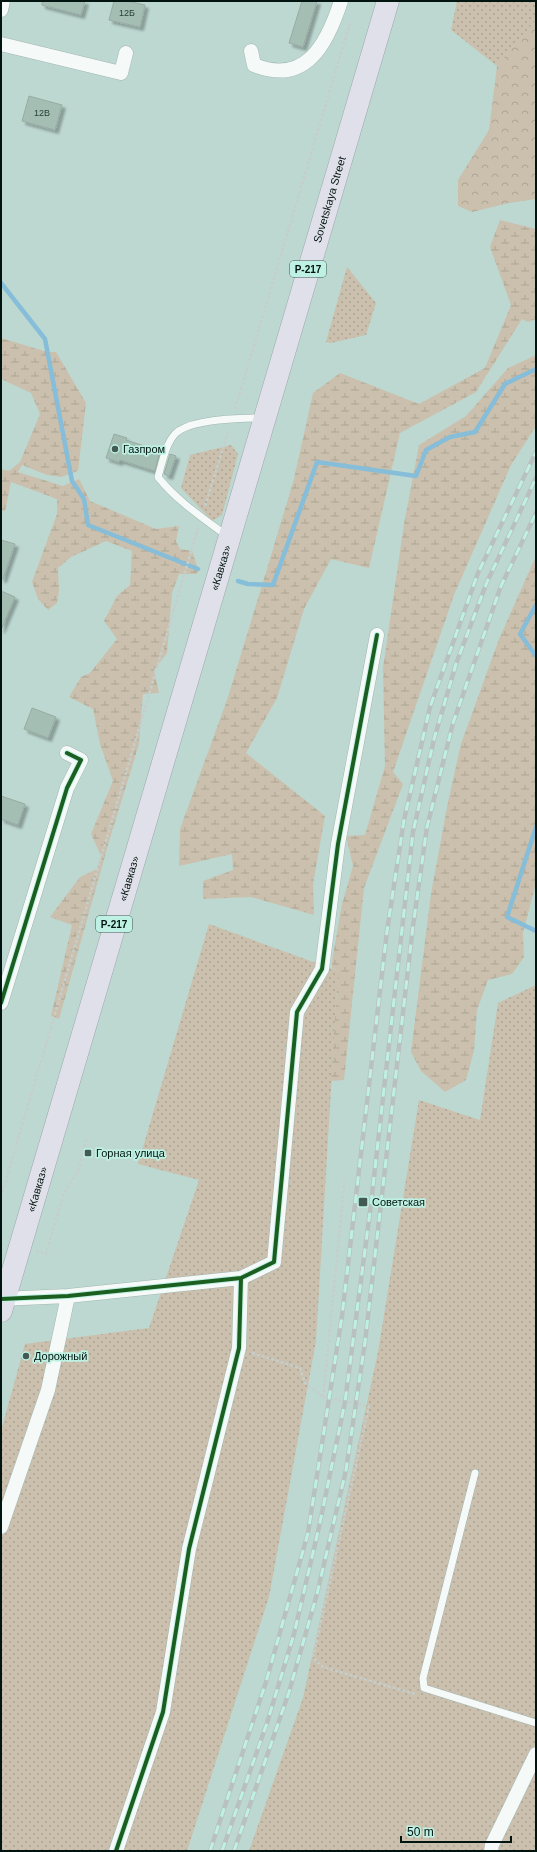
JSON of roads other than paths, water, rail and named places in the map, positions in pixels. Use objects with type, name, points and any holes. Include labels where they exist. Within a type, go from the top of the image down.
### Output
[{"type":"highway","name":"Sovetskaya Street","points":[[229,537],[388,1]]},
{"type":"highway","name":"«Кавказ»","points":[[2,1303],[229,537]]},
{"type":"street","points":[[1,10],[3,1]]},
{"type":"street","points":[[251,51],[254,65],[264,69],[286,71],[301,67],[318,50],[334,22],[341,1]]},
{"type":"street","points":[[1,44],[121,73],[126,53]]},
{"type":"street","points":[[2,1303],[241,1278],[274,1262],[297,1012],[322,969],[338,844],[377,635]]},
{"type":"street","points":[[1,1003],[67,788],[81,760],[67,753]]},
{"type":"street","points":[[116,1851],[163,1712],[189,1549],[239,1348],[241,1278]]},
{"type":"street","points":[[1,1528],[48,1390],[68,1296]]},
{"type":"street","points":[[491,1851],[492,1845],[536,1754]]},
{"type":"lane","points":[[229,537],[201,518],[171,493],[158,478],[163,458],[176,434],[194,425],[232,419],[265,418]]},
{"type":"lane","points":[[475,1473],[423,1678],[424,1688],[536,1723]]},
{"type":"waterway","points":[[1,283],[45,339],[72,481],[84,499],[88,525],[198,569]]},
{"type":"waterway","points":[[238,581],[248,584],[273,585],[317,462],[416,476],[426,450],[450,437],[475,432],[505,384],[536,369]]},
{"type":"waterway","points":[[536,605],[520,634],[536,656]]},
{"type":"waterway","points":[[536,827],[507,917],[536,931]]},
{"type":"railway","points":[[210,1851],[266,1682],[308,1533],[342,1316],[387,931],[404,820],[430,707],[478,573],[536,452]]},
{"type":"railway","points":[[222,1851],[267,1723],[294,1634],[319,1527],[345,1402],[371,1204],[413,832],[434,739],[456,664],[487,582],[536,478]]},
{"type":"railway","points":[[234,1851],[289,1692],[317,1594],[346,1470],[365,1342],[413,926],[427,827],[453,723],[501,586],[536,513]]},
{"type":"place","name":"Газпром","points":[[115,449]]},
{"type":"place","name":"Горная улица","points":[[88,1153]]},
{"type":"place","name":"Советская","points":[[363,1202]]},
{"type":"place","name":"Дорожный","points":[[26,1356]]}]
